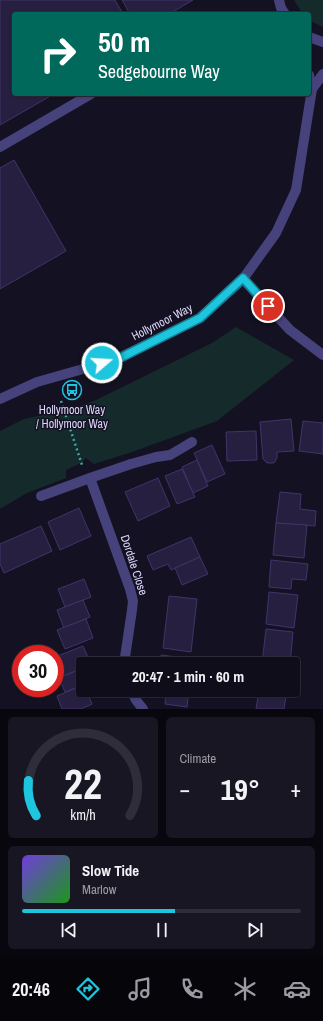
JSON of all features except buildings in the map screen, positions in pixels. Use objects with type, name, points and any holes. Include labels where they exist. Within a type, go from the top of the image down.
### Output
[{"type":"street","points":[[279,0],[284,12]]},
{"type":"street","points":[[311,38],[323,42]]},
{"type":"street","name":"Hollymoor Way","points":[[312,89],[323,74]]},
{"type":"street","name":"Hollymoor Way","points":[[311,84],[311,95]]},
{"type":"street","points":[[0,147],[88,96]]},
{"type":"street","name":"Hollymoor Way","points":[[0,399],[37,382],[116,360],[200,318],[243,278],[276,233],[296,190],[311,96]]},
{"type":"street","points":[[243,278],[290,330],[323,355]]},
{"type":"street","points":[[41,496],[130,464],[170,455],[192,442]]},
{"type":"street","name":"Dordale Close","points":[[90,478],[130,588],[133,601],[125,657]]},
{"type":"street","points":[[134,697],[143,709]]},
{"type":"path","points":[[61,401],[81,463],[90,478]]},
{"type":"green space","points":[[294,0],[323,0],[323,27],[311,21],[311,12],[301,12]]},
{"type":"green space","points":[[236,327],[294,360],[217,421],[132,452],[94,464],[86,458],[81,463],[66,470],[66,478],[27,493],[0,509],[0,431],[24,419],[71,409],[96,400],[212,343]]},
{"type":"place","name":"Hollymoor Way / Hollymoor Way","points":[[72,390]]},
{"type":"route","points":[[102,363],[116,360],[200,318],[243,278],[268,306]]}]
